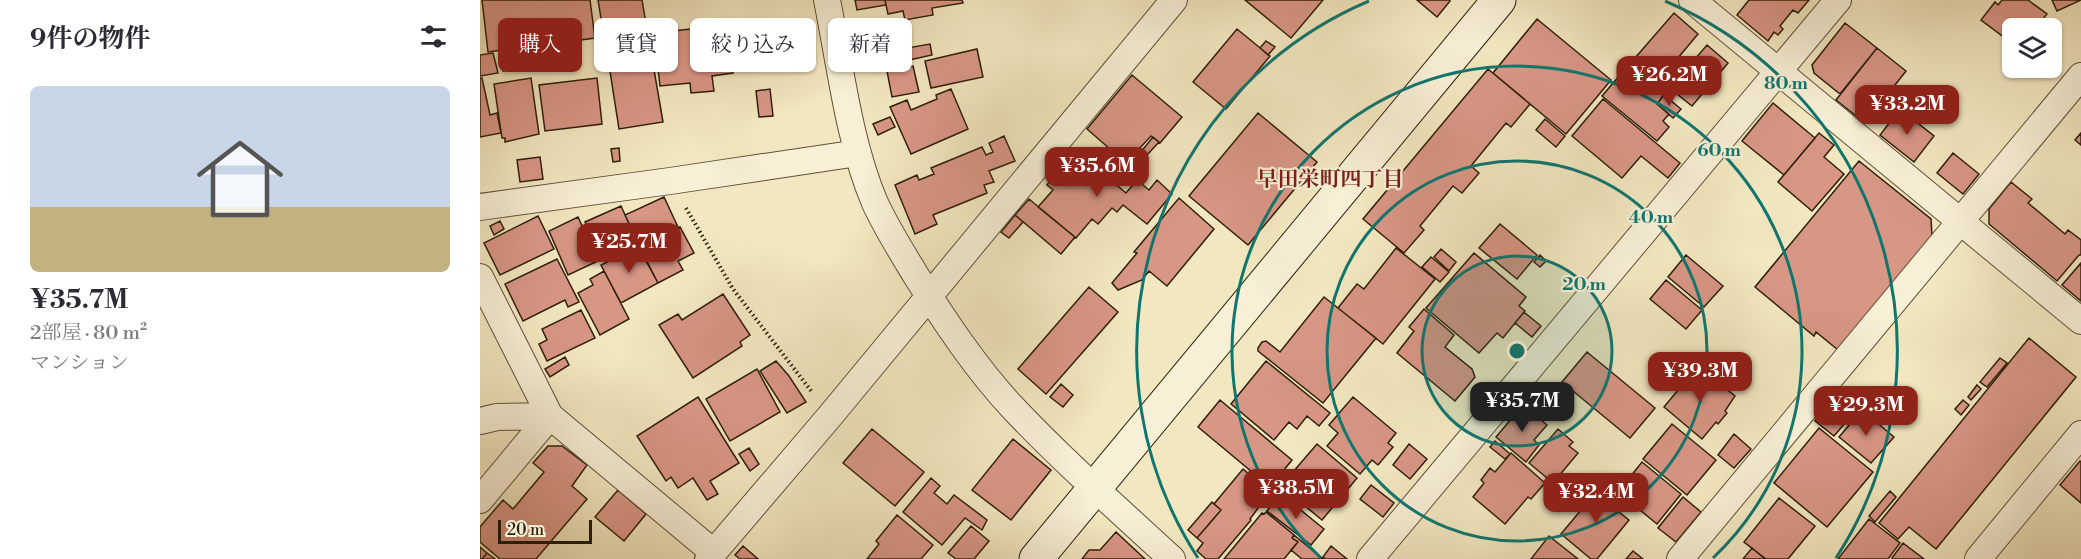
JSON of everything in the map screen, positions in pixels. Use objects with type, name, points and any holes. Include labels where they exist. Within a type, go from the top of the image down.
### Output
[{"type":"street","points":[[827,0],[858,153],[875,202],[897,245],[928,295],[967,350],[1013,408],[1094,488],[1172,559]]},
{"type":"street","points":[[480,277],[550,416],[710,556],[830,416],[1173,0]]},
{"type":"street","points":[[1036,559],[1499,0]]},
{"type":"street","points":[[1692,0],[2081,321]]},
{"type":"street","points":[[1370,559],[1838,0]]},
{"type":"street","points":[[1680,559],[2081,76]]},
{"type":"street","points":[[480,207],[858,153]]},
{"type":"street","points":[[480,421],[496,417],[550,416]]},
{"type":"street","points":[[480,500],[550,416]]},
{"type":"street","points":[[1978,559],[2081,434]]},
{"type":"path","points":[[670,181],[733,289],[830,416]]},
{"type":"building","points":[[482,0],[590,0],[594,38],[582,40],[582,18],[498,18],[498,51],[488,52]]},
{"type":"building","points":[[598,0],[642,0],[645,18],[601,18]]},
{"type":"building","points":[[855,0],[885,0],[886,5],[857,10]]},
{"type":"building","points":[[885,0],[962,0],[963,3],[932,8],[933,15],[912,19],[905,18],[903,11],[888,14]]},
{"type":"building","points":[[1245,0],[1323,0],[1291,38]]},
{"type":"building","points":[[1417,0],[1449,0],[1450,1],[1437,17]]},
{"type":"building","points":[[1749,0],[1809,0],[1798,13],[1793,10],[1780,26],[1783,29],[1778,35],[1774,32],[1768,41],[1737,15]]},
{"type":"building","points":[[2002,0],[2028,0],[2047,14],[2044,18],[2002,18],[2002,36],[1981,20],[1995,2],[1998,5]]},
{"type":"building","points":[[2052,0],[2081,0],[2057,11]]},
{"type":"building","points":[[1674,13],[1698,34],[1672,65],[1684,72],[1707,45],[1728,63],[1692,106],[1667,86],[1669,83],[1662,78],[1660,80],[1635,58]]},
{"type":"building","points":[[1537,19],[1611,80],[1566,134],[1493,73]]},
{"type":"building","points":[[1845,23],[1877,48],[1840,94],[1814,73],[1812,65]]},
{"type":"building","points":[[690,29],[690,72],[733,72],[712,76],[714,91],[691,93],[690,83],[660,86],[658,72],[678,72],[678,30]]},
{"type":"building","points":[[1237,29],[1270,56],[1226,109],[1193,82]]},
{"type":"building","points":[[1266,41],[1275,47],[1268,55],[1260,48]]},
{"type":"building","points":[[930,44],[932,55],[912,59],[912,47]]},
{"type":"building","points":[[1877,48],[1906,71],[1865,123],[1836,100]]},
{"type":"building","points":[[977,49],[983,77],[931,88],[925,61]]},
{"type":"building","points":[[493,53],[498,73],[480,76],[480,55]]},
{"type":"building","points":[[1632,61],[1646,73],[1644,76],[1665,93],[1657,104],[1669,114],[1663,121],[1669,127],[1657,141],[1602,96]]},
{"type":"building","points":[[912,66],[919,92],[892,97],[887,72],[912,72]]},
{"type":"building","points":[[1488,69],[1530,104],[1511,127],[1506,123],[1471,166],[1479,173],[1462,193],[1453,186],[1420,226],[1424,230],[1404,253],[1363,219]]},
{"type":"building","points":[[610,72],[654,72],[663,122],[619,129]]},
{"type":"building","points":[[1132,75],[1182,117],[1160,143],[1151,136],[1126,163],[1087,129]]},
{"type":"building","points":[[480,78],[482,78],[490,115],[497,113],[501,133],[480,137]]},
{"type":"building","points":[[531,78],[539,134],[505,142],[505,138],[502,138],[494,84]]},
{"type":"building","points":[[597,78],[602,124],[545,131],[539,85]]},
{"type":"building","points":[[770,89],[773,116],[759,117],[756,91]]},
{"type":"building","points":[[951,89],[968,129],[911,154],[890,107],[907,100],[911,110],[937,99],[936,95]]},
{"type":"building","points":[[1664,95],[1681,109],[1673,118],[1657,104]]},
{"type":"building","points":[[1603,99],[1680,163],[1668,178],[1641,156],[1622,178],[1572,136]]},
{"type":"building","points":[[1773,103],[1815,138],[1784,175],[1742,141]]},
{"type":"building","points":[[1900,109],[1934,136],[1914,162],[1880,135]]},
{"type":"building","points":[[1258,113],[1317,162],[1248,245],[1189,196]]},
{"type":"building","points":[[890,117],[895,127],[878,135],[873,124]]},
{"type":"building","points":[[1545,119],[1565,136],[1556,147],[1536,130]]},
{"type":"building","points":[[1819,133],[1834,145],[1824,157],[1844,174],[1812,211],[1778,182]]},
{"type":"building","points":[[2081,133],[2081,145],[2075,140]]},
{"type":"building","points":[[1004,136],[1015,161],[989,171],[994,182],[984,185],[987,193],[933,215],[937,224],[915,234],[895,185],[917,175],[919,180],[934,174],[931,168],[982,147],[986,155],[993,152],[989,143]]},
{"type":"building","points":[[1153,137],[1159,142],[1135,168],[1131,164]]},
{"type":"building","points":[[619,148],[620,161],[613,162],[611,149]]},
{"type":"building","points":[[1953,153],[1979,174],[1963,194],[1937,173]]},
{"type":"building","points":[[540,157],[543,179],[520,182],[517,160]]},
{"type":"building","points":[[1075,159],[1090,171],[1094,166],[1126,193],[1137,180],[1149,190],[1157,180],[1172,194],[1147,224],[1123,205],[1117,212],[1112,208],[1098,224],[1092,219],[1076,238],[1038,207],[1053,190],[1047,185],[1058,171],[1062,175]]},
{"type":"building","points":[[1859,161],[1931,219],[1932,236],[1838,350],[1816,332],[1814,336],[1755,287]]},
{"type":"building","points":[[2011,182],[2032,199],[2028,203],[2065,234],[2068,230],[2081,240],[2081,255],[2057,281],[1989,224],[1989,209]]},
{"type":"building","points":[[664,197],[678,227],[639,244],[625,215]]},
{"type":"building","points":[[1179,198],[1214,229],[1167,286],[1149,271],[1142,280],[1118,290],[1112,283],[1137,253],[1134,252]]},
{"type":"building","points":[[1029,199],[1075,237],[1061,254],[1015,215]]},
{"type":"building","points":[[621,206],[636,239],[600,255],[585,222]]},
{"type":"building","points":[[1015,215],[1023,222],[1009,238],[1001,232]]},
{"type":"building","points":[[538,216],[554,249],[500,275],[484,243]]},
{"type":"building","points":[[578,217],[598,261],[568,275],[549,231]]},
{"type":"building","points":[[500,221],[504,229],[494,235],[490,226]]},
{"type":"building","points":[[1500,224],[1537,255],[1517,279],[1479,248]]},
{"type":"building","points":[[680,227],[694,253],[678,261],[683,270],[658,283],[640,248]]},
{"type":"building","points":[[638,246],[658,283],[621,303],[601,265]]},
{"type":"building","points":[[1396,248],[1435,279],[1383,344],[1338,308],[1357,284],[1364,289]]},
{"type":"building","points":[[1441,249],[1456,262],[1449,271],[1434,257]]},
{"type":"building","points":[[1474,253],[1526,297],[1519,306],[1525,311],[1503,338],[1497,333],[1479,353],[1426,308]]},
{"type":"building","points":[[1540,255],[1546,261],[1540,267],[1534,262]]},
{"type":"building","points":[[1686,255],[1723,286],[1704,307],[1668,277]]},
{"type":"building","points":[[1431,257],[1449,272],[1440,282],[1422,267]]},
{"type":"building","points":[[557,259],[579,302],[568,307],[565,300],[523,321],[505,284]]},
{"type":"building","points":[[2081,263],[2081,301],[2062,285]]},
{"type":"building","points":[[604,271],[629,319],[600,335],[578,293],[593,285],[590,279]]},
{"type":"building","points":[[1666,280],[1702,310],[1686,329],[1650,299]]},
{"type":"building","points":[[1089,287],[1118,312],[1046,394],[1018,369]]},
{"type":"building","points":[[723,294],[750,335],[740,342],[742,346],[693,378],[659,325],[678,314],[682,320]]},
{"type":"building","points":[[1324,297],[1376,338],[1323,403],[1258,351],[1258,348],[1262,342],[1266,341],[1280,352]]},
{"type":"building","points":[[1424,309],[1454,335],[1445,347],[1472,369],[1475,377],[1455,401],[1397,353],[1414,331],[1409,327]]},
{"type":"building","points":[[581,310],[595,338],[547,361],[539,344],[547,340],[542,329]]},
{"type":"building","points":[[1524,312],[1541,326],[1532,337],[1515,323]]},
{"type":"building","points":[[2029,338],[2076,377],[1936,549],[1909,527],[1898,539],[1879,523]]},
{"type":"building","points":[[1587,352],[1655,408],[1630,438],[1562,382]]},
{"type":"building","points":[[1706,355],[1714,362],[1710,367],[1701,360]]},
{"type":"building","points":[[565,357],[569,365],[550,377],[545,369]]},
{"type":"building","points":[[2000,358],[2007,363],[1987,387],[1980,382]]},
{"type":"building","points":[[776,361],[806,402],[787,413],[760,371]]},
{"type":"building","points":[[1266,361],[1330,413],[1319,426],[1307,416],[1297,429],[1289,422],[1274,440],[1231,404]]},
{"type":"building","points":[[1698,366],[1735,396],[1725,411],[1727,413],[1702,439],[1664,407]]},
{"type":"building","points":[[757,369],[780,412],[730,441],[706,399]]},
{"type":"building","points":[[1061,384],[1073,395],[1063,407],[1050,397]]},
{"type":"building","points":[[1977,385],[1981,389],[1971,400],[1968,397]]},
{"type":"building","points":[[1839,392],[1858,408],[1834,436],[1815,421]]},
{"type":"building","points":[[698,397],[739,463],[710,481],[718,494],[707,500],[693,478],[678,488],[671,477],[666,481],[637,436]]},
{"type":"building","points":[[1353,397],[1396,433],[1388,443],[1393,447],[1378,465],[1372,460],[1360,474],[1327,446],[1338,433],[1329,425]]},
{"type":"building","points":[[1220,400],[1292,460],[1270,487],[1198,427]]},
{"type":"building","points":[[1963,400],[1969,405],[1961,415],[1955,409]]},
{"type":"building","points":[[1523,405],[1547,425],[1534,440],[1539,445],[1526,462],[1496,437]]},
{"type":"building","points":[[1862,410],[1894,437],[1871,463],[1839,437]]},
{"type":"building","points":[[1672,424],[1716,460],[1687,495],[1643,459]]},
{"type":"building","points":[[1819,428],[1873,472],[1827,527],[1774,483]]},
{"type":"building","points":[[872,429],[924,472],[895,506],[843,463]]},
{"type":"building","points":[[1558,429],[1573,442],[1569,446],[1578,453],[1553,483],[1529,463]]},
{"type":"building","points":[[1734,434],[1751,449],[1734,468],[1718,455]]},
{"type":"building","points":[[1013,439],[1051,470],[1011,520],[972,490]]},
{"type":"building","points":[[1495,441],[1510,454],[1505,459],[1490,447]]},
{"type":"building","points":[[1317,444],[1357,478],[1322,520],[1281,486]]},
{"type":"building","points":[[1409,444],[1427,459],[1410,479],[1393,465]]},
{"type":"building","points":[[548,446],[562,446],[587,465],[572,486],[587,499],[536,559],[500,559],[480,542],[480,527],[503,500],[513,509],[544,472],[533,463]]},
{"type":"building","points":[[749,448],[759,464],[750,471],[739,454]]},
{"type":"building","points":[[1511,453],[1545,483],[1531,499],[1528,497],[1505,524],[1473,497],[1484,483],[1481,480],[1490,468],[1495,472]]},
{"type":"building","points":[[1642,462],[1681,494],[1657,524],[1618,492]]},
{"type":"building","points":[[2081,462],[2081,503],[2060,485]]},
{"type":"building","points":[[1243,469],[1270,492],[1251,520],[1218,559],[1206,559],[1197,551],[1203,543],[1197,538],[1221,510],[1214,504]]},
{"type":"building","points":[[931,478],[940,486],[934,493],[947,504],[954,495],[987,520],[982,530],[965,518],[942,545],[903,512]]},
{"type":"building","points":[[1371,485],[1394,503],[1383,517],[1360,499]]},
{"type":"building","points":[[1602,485],[1619,500],[1613,507],[1629,520],[1597,559],[1591,559],[1561,534]]},
{"type":"building","points":[[618,490],[646,514],[624,541],[595,517]]},
{"type":"building","points":[[1890,491],[1896,497],[1875,522],[1869,516]]},
{"type":"building","points":[[1281,494],[1324,529],[1311,545],[1267,511]]},
{"type":"building","points":[[1683,497],[1701,512],[1676,542],[1658,528]]},
{"type":"building","points":[[1779,498],[1815,526],[1788,559],[1766,559],[1744,542]]},
{"type":"building","points":[[1212,502],[1221,510],[1197,538],[1188,530]]},
{"type":"building","points":[[1266,512],[1294,535],[1292,538],[1298,542],[1284,559],[1224,559],[1262,513]]},
{"type":"building","points":[[897,515],[933,545],[921,559],[867,559],[879,544],[876,541]]},
{"type":"building","points":[[1869,519],[1900,543],[1888,559],[1838,559]]},
{"type":"building","points":[[971,526],[989,541],[974,559],[956,559],[948,553]]},
{"type":"building","points":[[1116,532],[1145,559],[1082,559],[1089,550],[1100,550]]},
{"type":"building","points":[[1294,535],[1323,559],[1302,559],[1291,550],[1298,542],[1292,538]]},
{"type":"building","points":[[1549,536],[1578,559],[1531,559]]},
{"type":"building","points":[[1903,543],[1924,559],[1893,559]]},
{"type":"building","points":[[743,546],[758,559],[740,559],[735,555]]},
{"type":"building","points":[[1331,546],[1347,559],[1323,557]]},
{"type":"building","points":[[480,547],[487,553],[482,559],[480,559]]},
{"type":"building","points":[[1752,548],[1765,559],[1743,559]]},
{"type":"building","points":[[1633,551],[1643,559],[1626,559]]},
{"type":"building","points":[[487,553],[495,559],[482,559]]},
{"type":"district","name":"早田栄町四丁目","points":[[1330,179]]}]
